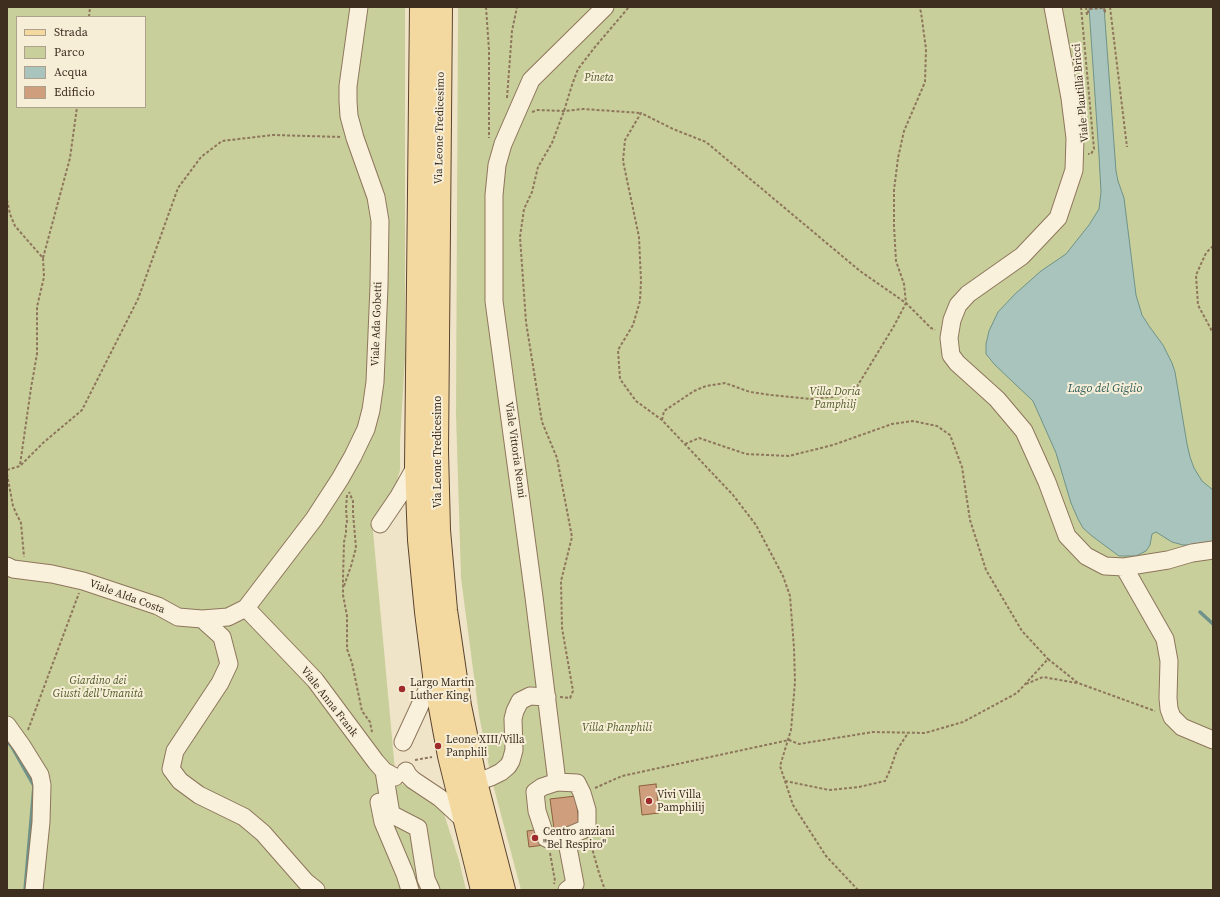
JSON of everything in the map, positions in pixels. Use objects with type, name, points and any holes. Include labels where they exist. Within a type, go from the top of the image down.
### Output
[{"type":"main road","name":"Via Leone Tredicesimo","points":[[420,7],[416,466],[421,561],[434,675],[449,756],[482,890]]},
{"type":"main road","name":"Via Leone Tredicesimo","points":[[441,7],[437,443],[439,530],[450,645],[460,706],[476,782],[504,890]]},
{"type":"street","name":"Viale Ada Gobetti","points":[[246,608],[314,519],[345,470],[366,429],[371,410],[379,286],[380,221],[376,197],[355,138],[349,116],[348,86],[359,7]]},
{"type":"street","name":"Viale Vittoria Nenni","points":[[557,782],[494,301],[494,195],[497,165],[503,144],[531,80],[605,7]]},
{"type":"street","points":[[1053,7],[1070,98],[1075,145],[1074,170],[1058,218],[1022,256],[968,294],[958,305],[952,320],[949,338],[951,355],[957,363],[996,399],[1024,431],[1047,482],[1067,536],[1086,556],[1105,566],[1124,567],[1168,560],[1192,553],[1213,550]]},
{"type":"street","points":[[380,524],[399,496],[416,466]]},
{"type":"street","name":"Viale Alda Costa","points":[[7,566],[84,581],[158,606],[178,617],[202,619],[228,617],[246,608]]},
{"type":"street","points":[[1124,567],[1165,639],[1169,661],[1168,698],[1169,709],[1172,717],[1182,727],[1213,740]]},
{"type":"street","name":"Viale Anna Frank","points":[[246,608],[315,680],[390,770]]},
{"type":"street","points":[[202,619],[222,637],[229,664],[220,683],[175,751],[170,769],[180,781],[199,795],[244,817],[263,833],[306,882],[316,890]]},
{"type":"street","points":[[403,742],[434,675]]},
{"type":"street","points":[[476,782],[501,772],[511,761],[514,750],[513,719],[520,701],[530,696],[547,697]]},
{"type":"street","points":[[7,725],[40,775],[42,785],[41,822],[34,890]]},
{"type":"street","points":[[390,770],[411,778],[446,803],[465,821]]},
{"type":"street","points":[[390,770],[379,777],[379,805],[383,822],[405,874],[410,890]]},
{"type":"street","points":[[390,770],[391,814],[418,828],[426,879],[431,890]]},
{"type":"street","points":[[557,782],[577,783],[582,793],[587,810],[587,828],[566,837],[550,840],[546,838],[537,811],[534,792],[542,787],[557,782]]},
{"type":"street","points":[[566,837],[568,887]]},
{"type":"path","points":[[486,7],[489,50],[489,138],[491,145]]},
{"type":"path","points":[[507,98],[512,31],[517,7]]},
{"type":"path","points":[[547,697],[570,698],[573,691],[562,628],[561,581],[572,537],[558,458],[542,422],[526,322],[520,237],[524,209],[532,192],[538,167],[552,143],[578,69],[595,46],[629,7]]},
{"type":"path","points":[[662,420],[664,411],[694,391],[706,386],[725,383],[750,392],[798,398],[811,399],[853,393],[894,326],[906,303],[904,284],[896,261],[894,190],[898,158],[904,131],[925,82],[926,49],[920,7]]},
{"type":"path","name":"Viale Plautilla Bricci","points":[[1075,145],[1085,144],[1087,154],[1091,154],[1093,152],[1081,7]]},
{"type":"path","points":[[1086,7],[1087,15],[1089,9],[1104,8],[1106,13],[1106,7]]},
{"type":"path","points":[[1110,7],[1127,147]]},
{"type":"path","points":[[20,466],[37,354],[37,307],[44,277],[43,258],[70,158],[77,108]]},
{"type":"path","points":[[514,119],[538,110],[564,111],[583,109],[641,113],[673,129],[706,142],[860,271],[906,303],[931,328],[949,338]]},
{"type":"path","points":[[641,113],[625,140],[623,161],[639,237],[642,281],[640,301],[632,325],[618,350],[620,379],[636,401],[662,420],[733,495],[756,526],[783,576],[790,596],[795,682],[791,730],[780,766],[793,805],[826,856],[858,890]]},
{"type":"path","points":[[7,470],[20,466],[43,442],[82,410],[138,300],[178,188],[201,157],[222,141],[273,135],[355,138]]},
{"type":"path","points":[[7,200],[10,214],[15,226],[43,258]]},
{"type":"path","points":[[1213,246],[1206,253],[1196,275],[1198,305],[1213,333]]},
{"type":"path","points":[[685,444],[699,438],[746,454],[788,456],[834,445],[892,424],[913,420],[937,426],[950,435],[962,467],[970,520],[986,570],[1022,631],[1048,659],[1078,683]]},
{"type":"path","points":[[343,589],[352,566],[356,548],[353,501],[348,487],[345,470]]},
{"type":"path","points":[[7,474],[13,506],[22,523],[25,570]]},
{"type":"path","points":[[348,487],[346,509],[348,522],[346,525],[344,542],[343,589],[347,616],[347,649],[352,663],[362,711],[370,722],[372,735]]},
{"type":"path","points":[[22,746],[84,581]]},
{"type":"path","points":[[582,793],[622,776],[789,740],[799,744],[873,732],[925,733],[963,722],[1017,693],[1048,659]]},
{"type":"path","points":[[1025,684],[1043,677],[1078,683],[1172,717]]},
{"type":"path","points":[[785,781],[829,790],[859,788],[885,781],[897,750],[908,733]]},
{"type":"path","points":[[390,770],[415,760],[449,756]]},
{"type":"path","points":[[587,828],[605,890]]},
{"type":"path","points":[[546,838],[555,881],[568,887]]},
{"type":"green space","name":"Giardino dei Giusti dell'Umanità","points":[[7,7],[405,7],[405,358],[400,442],[400,470],[396,485],[372,520],[396,781],[419,792],[435,804],[444,814],[459,860],[466,890],[7,890]]},
{"type":"green space","name":"Villa Doria Pamphilj","points":[[458,7],[1213,7],[1213,890],[521,890],[491,777],[479,715],[461,578],[456,414]]},
{"type":"water","name":"Lago del Giglio","points":[[1089,7],[1104,7],[1116,171],[1124,198],[1136,295],[1142,315],[1163,345],[1172,363],[1175,372],[1187,444],[1194,468],[1202,481],[1213,490],[1213,541],[1198,545],[1183,545],[1172,542],[1156,532],[1152,534],[1150,545],[1146,551],[1136,556],[1119,556],[1083,528],[1071,503],[1056,453],[1033,401],[995,365],[986,354],[986,344],[989,331],[998,312],[1015,294],[1041,271],[1066,254],[1089,225],[1099,209],[1101,192]]},
{"type":"building","points":[[656,784],[659,813],[642,815],[639,786]]},
{"type":"building","points":[[576,796],[579,826],[554,829],[550,799]]},
{"type":"building","name":"Centro anziani \"Bel Respiro\"","points":[[542,829],[544,845],[529,847],[527,831]]},
{"type":"waterway","points":[[1200,612],[1213,624]]},
{"type":"waterway","points":[[7,741],[12,747],[34,786],[25,890]]},
{"type":"place","name":"Largo Martin Luther King","points":[[402,689]]},
{"type":"place","name":"Leone XIII/Villa Panphili","points":[[438,746]]},
{"type":"place","name":"Vivi Villa Pamphilij","points":[[649,801]]},
{"type":"place","name":"Centro anziani \"Bel Respiro\"","points":[[535,838]]},
{"type":"park label","name":"Pineta","points":[[599,78]]},
{"type":"park label","name":"Villa Phanphili","points":[[617,728]]}]
